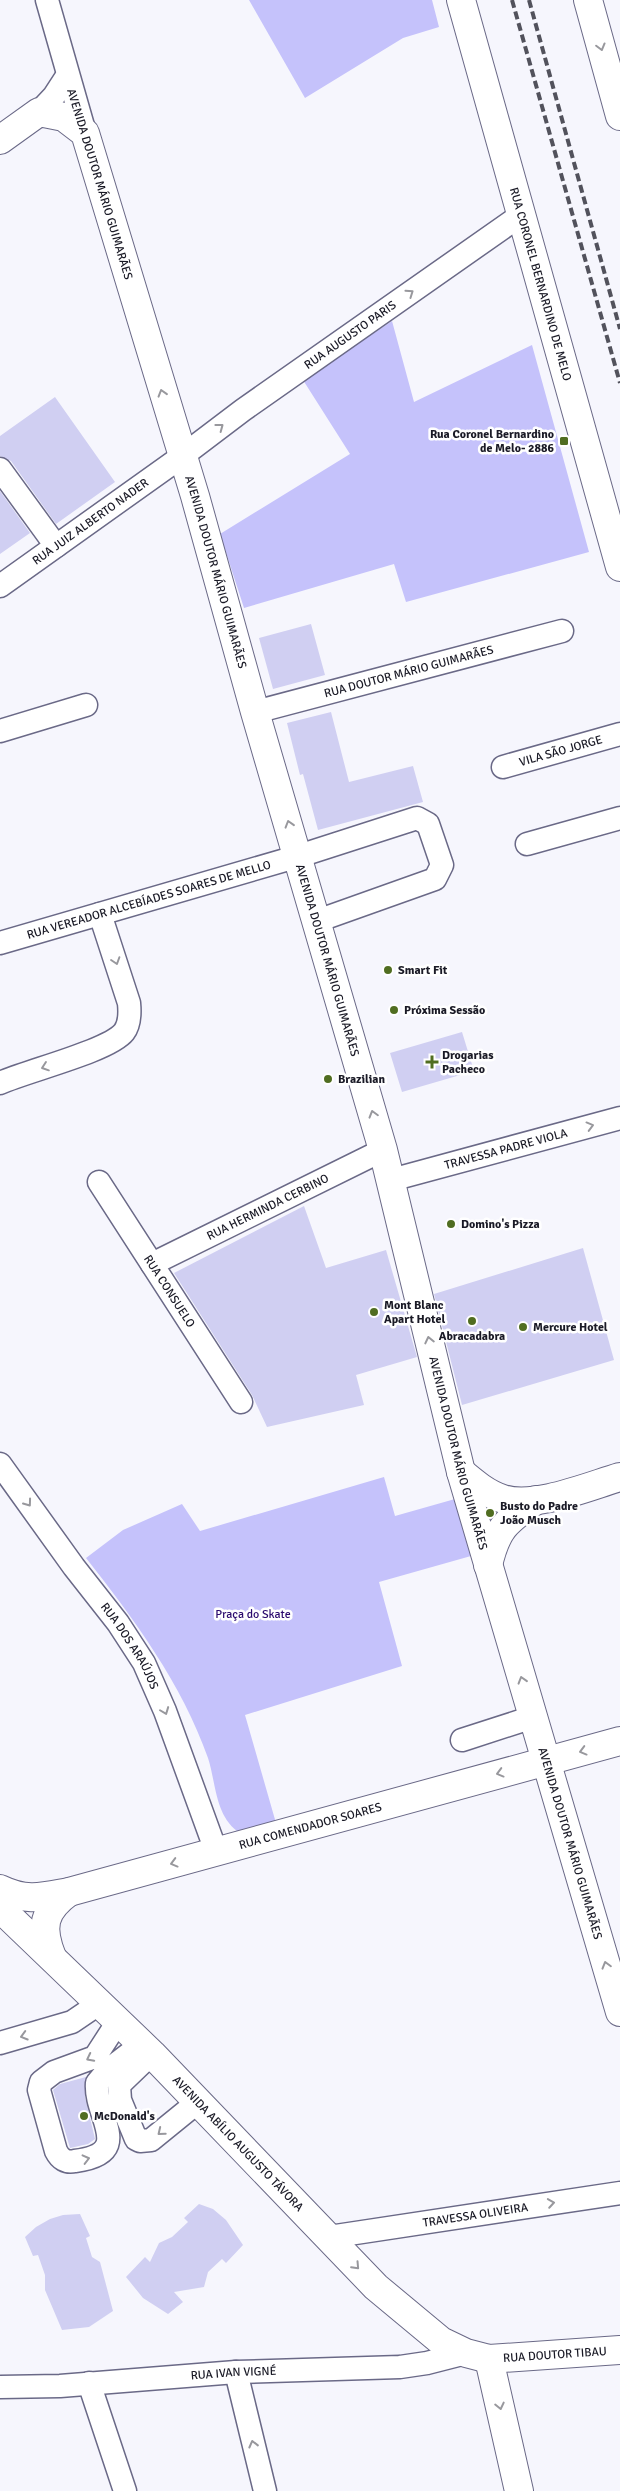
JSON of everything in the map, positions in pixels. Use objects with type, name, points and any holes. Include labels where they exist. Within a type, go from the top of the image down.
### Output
[{"type":"main road","name":"RUA CORONEL BERNARDINO DE MELO","points":[[461,0],[620,567]]},
{"type":"main road","points":[[588,0],[620,116]]},
{"type":"main road","points":[[0,140],[39,112],[64,117],[85,133]]},
{"type":"main road","name":"AVENIDA DOUTOR MÁRIO GUIMARÃES","points":[[85,133],[181,457],[195,496],[255,712],[299,856],[383,1150],[461,1472],[620,2012]]},
{"type":"main road","points":[[461,1472],[489,1493],[512,1501],[540,1499],[620,1477]]},
{"type":"main road","points":[[488,1565],[500,1530],[509,1520],[540,1499]]},
{"type":"main road","name":"RUA COMENDADOR SOARES","points":[[0,1890],[16,1896],[34,1899],[69,1892],[620,1741]]},
{"type":"main road","points":[[52,1956],[45,1939],[46,1916],[57,1900],[69,1892]]},
{"type":"main road","name":"AVENIDA ABÍLIO AUGUSTO TÁVORA","points":[[0,1908],[52,1956],[199,2101],[395,2304],[441,2341],[478,2356]]},
{"type":"main road","name":"RUA DOUTOR TIBAU","points":[[478,2356],[620,2350]]},
{"type":"main road","points":[[478,2356],[519,2491]]},
{"type":"street","name":"AVENIDA DOUTOR MÁRIO GUIMARÃES","points":[[47,0],[67,76],[85,133]]},
{"type":"street","points":[[39,112],[54,96],[67,76]]},
{"type":"street","name":"RUA AUGUSTO PARIS","points":[[181,457],[243,410],[521,215]]},
{"type":"street","name":"RUA JUIZ ALBERTO NADER","points":[[0,586],[181,457]]},
{"type":"street","points":[[0,468],[56,546]]},
{"type":"street","name":"RUA DOUTOR MÁRIO GUIMARÃES","points":[[255,712],[562,631]]},
{"type":"street","points":[[0,731],[86,705]]},
{"type":"street","name":"VILA SÃO JORGE","points":[[502,767],[620,734]]},
{"type":"street","name":"RUA VEREADOR ALCEBÍADES SOARES DE MELLO","points":[[0,943],[299,856],[417,818],[428,824],[442,865],[435,879],[317,921]]},
{"type":"street","points":[[527,844],[620,818]]},
{"type":"street","points":[[0,1083],[99,1048],[116,1040],[124,1032],[130,1017],[130,1003],[100,914]]},
{"type":"street","name":"TRAVESSA PADRE VIOLA","points":[[391,1180],[620,1118]]},
{"type":"street","name":"RUA HERMINDA CERBINO","points":[[152,1264],[383,1150]]},
{"type":"street","name":"RUA CONSUELO","points":[[99,1182],[241,1402]]},
{"type":"street","name":"RUA DOS ARAÚJOS","points":[[3,1476],[118,1623],[144,1663],[165,1711],[216,1851]]},
{"type":"street","points":[[462,1740],[533,1717]]},
{"type":"street","points":[[0,2043],[109,2012]]},
{"type":"street","points":[[109,2012],[95,2057],[54,2072],[41,2082],[40,2090],[56,2151],[61,2158],[72,2162],[97,2156],[107,2146],[109,2135],[97,2083],[107,2071],[147,2049]]},
{"type":"street","points":[[147,2049],[119,2085],[120,2100],[136,2139],[140,2141],[151,2140],[199,2101]]},
{"type":"street","name":"TRAVESSA OLIVEIRA","points":[[329,2237],[620,2193]]},
{"type":"street","name":"RUA IVAN VIGNÉ","points":[[0,2387],[89,2383],[236,2372],[400,2367],[478,2356]]},
{"type":"street","points":[[236,2372],[264,2491]]},
{"type":"street","points":[[89,2383],[125,2491]]},
{"type":"green space","points":[[249,0],[432,0],[439,27],[403,38],[305,98]]},
{"type":"green space","points":[[392,321],[414,402],[532,345],[589,552],[406,602],[394,564],[244,608],[220,534],[350,454],[303,380]]},
{"type":"green space","name":"Praça do Skate","points":[[384,1477],[395,1516],[455,1499],[471,1556],[379,1582],[402,1666],[245,1715],[276,1823],[246,1832],[237,1831],[224,1816],[220,1807],[208,1758],[185,1704],[171,1678],[122,1605],[86,1558],[123,1530],[182,1504],[200,1531]]},
{"type":"building","points":[[55,397],[115,482],[56,524],[11,461],[0,456],[0,436]]},
{"type":"building","points":[[0,491],[30,533],[0,554]]},
{"type":"building","points":[[311,624],[325,675],[273,689],[259,638]]},
{"type":"building","points":[[331,712],[349,782],[413,766],[423,802],[318,830],[303,774],[300,775],[287,723]]},
{"type":"building","name":"Drogarias Pacheco","points":[[462,1032],[474,1071],[402,1092],[390,1053]]},
{"type":"building","points":[[304,1206],[326,1268],[386,1250],[417,1357],[356,1375],[364,1405],[267,1427],[252,1395],[174,1273]]},
{"type":"building","name":"Mercure Hotel","points":[[583,1248],[614,1360],[462,1405],[434,1294]]},
{"type":"building","name":"McDonald's","points":[[86,2077],[85,2097],[95,2139],[88,2144],[70,2148],[53,2090],[60,2084]]},
{"type":"building","points":[[199,2204],[213,2209],[226,2220],[243,2245],[226,2263],[222,2259],[208,2272],[204,2287],[174,2292],[183,2302],[168,2314],[143,2298],[126,2277],[145,2257],[150,2262],[159,2243],[172,2237],[188,2222],[184,2218]]},
{"type":"building","points":[[80,2214],[90,2236],[86,2238],[92,2257],[100,2262],[113,2311],[89,2327],[62,2330],[45,2290],[45,2275],[38,2255],[33,2256],[25,2237],[36,2227],[50,2219],[63,2215]]},
{"type":"railway","points":[[512,0],[620,383]]},
{"type":"railway","points":[[529,0],[620,329]]},
{"type":"place","name":"Rua Coronel Bernardino de Melo- 2886","points":[[564,441]]},
{"type":"place","name":"Smart Fit","points":[[388,970]]},
{"type":"place","name":"Próxima Sessão","points":[[394,1010]]},
{"type":"place","name":"Drogarias Pacheco","points":[[432,1062]]},
{"type":"place","name":"Brazilian","points":[[328,1079]]},
{"type":"place","name":"Domino's Pizza","points":[[451,1224]]},
{"type":"place","name":"Mont Blanc Apart Hotel","points":[[374,1312]]},
{"type":"place","name":"Abracadabra","points":[[472,1321]]},
{"type":"place","name":"Mercure Hotel","points":[[523,1327]]},
{"type":"place","name":"Busto do Padre João Musch","points":[[490,1513]]},
{"type":"place","name":"McDonald's","points":[[84,2116]]}]
